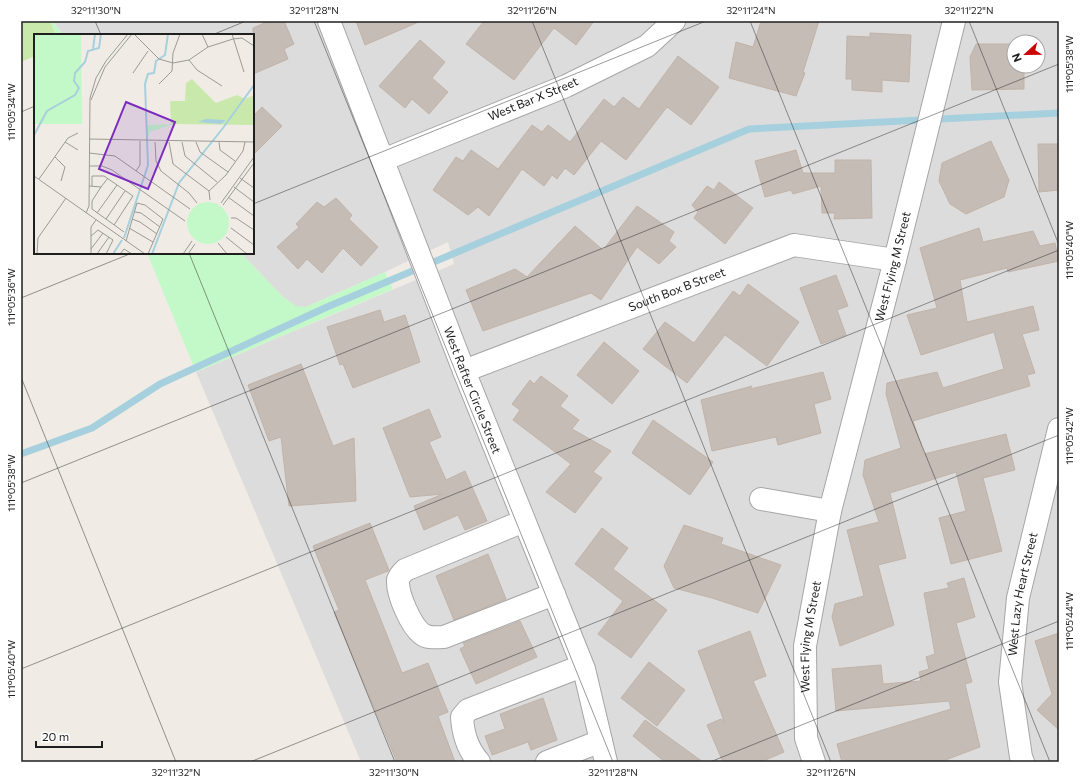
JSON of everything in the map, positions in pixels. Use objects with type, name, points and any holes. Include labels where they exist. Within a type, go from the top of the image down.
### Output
[{"type":"street","name":"West Rafter Circle Street","points":[[329,21],[464,371],[582,666],[603,752]]},
{"type":"street","name":"West Bar X Street","points":[[383,160],[566,86],[647,46],[674,21]]},
{"type":"street","name":"West Flying M Street","points":[[814,762],[806,738],[805,646],[830,511],[895,260],[954,21]]},
{"type":"street","name":"South Box B Street","points":[[464,371],[794,245],[895,260]]},
{"type":"street","name":"West Lazy Heart Street","points":[[1023,762],[1010,682],[1018,598],[1059,429]]},
{"type":"street","points":[[761,499],[830,511]]},
{"type":"street","points":[[524,521],[405,570],[398,579],[400,593],[410,618],[422,635],[429,638],[444,637],[554,594]]},
{"type":"street","points":[[479,762],[472,754],[463,735],[462,717],[468,710],[582,666]]},
{"type":"street","points":[[547,762],[603,752]]},
{"type":"shaded area","points":[[53,21],[1059,21],[1059,762],[361,762],[196,372],[454,264],[448,242],[306,307],[296,307],[282,296],[242,254],[254,254],[254,34],[62,34]]},
{"type":"green space","points":[[21,21],[50,21],[56,34],[34,34],[34,56],[21,62]]},
{"type":"green space","points":[[50,21],[53,21],[62,34],[56,34]]},
{"type":"green space","points":[[147,254],[242,254],[282,296],[296,306],[306,307],[385,272],[393,289],[196,372]]},
{"type":"building","points":[[269,21],[284,21],[294,44],[284,49],[288,59],[254,74],[253,28]]},
{"type":"building","points":[[356,21],[421,21],[365,45]]},
{"type":"building","points":[[484,21],[594,21],[576,45],[554,28],[514,80],[466,44]]},
{"type":"building","points":[[761,21],[819,21],[803,72],[805,73],[796,96],[729,78],[736,42],[753,47]]},
{"type":"building","points":[[870,33],[911,35],[909,82],[882,80],[882,92],[852,90],[852,79],[846,79],[847,36],[870,37]]},
{"type":"building","points":[[420,40],[445,62],[432,78],[448,92],[429,114],[412,99],[405,108],[379,86]]},
{"type":"building","points":[[976,44],[1006,44],[1006,74],[1024,74],[1024,89],[972,90],[970,57]]},
{"type":"building","points":[[678,56],[719,87],[691,125],[667,107],[626,160],[601,141],[574,175],[565,168],[557,179],[552,175],[544,186],[522,169],[489,216],[478,207],[468,215],[433,190],[456,157],[463,161],[471,150],[498,169],[532,125],[542,132],[548,125],[570,142],[604,99],[614,107],[623,97],[639,109]]},
{"type":"building","points":[[262,107],[282,126],[254,154],[254,115]]},
{"type":"building","points":[[991,141],[1009,180],[1004,197],[966,214],[950,204],[939,181],[942,163]]},
{"type":"building","points":[[1038,144],[1059,144],[1059,190],[1039,192]]},
{"type":"building","points":[[796,150],[803,173],[835,173],[835,160],[871,160],[872,218],[834,219],[835,213],[822,213],[821,186],[793,194],[791,190],[765,197],[755,161]]},
{"type":"building","points":[[719,182],[753,208],[725,244],[694,218],[698,212],[692,205],[707,186],[714,190]]},
{"type":"building","points":[[336,198],[352,215],[349,219],[378,247],[361,266],[343,248],[322,273],[307,259],[298,269],[277,247],[299,227],[296,224],[317,202],[324,207]]},
{"type":"building","points":[[637,206],[674,232],[669,241],[676,247],[659,264],[637,247],[601,300],[591,293],[483,331],[466,290],[515,269],[527,277],[575,226],[603,250]]},
{"type":"building","points":[[979,228],[983,242],[1033,231],[1040,246],[1055,243],[1059,261],[1008,272],[1007,268],[960,280],[967,322],[1033,306],[1039,330],[1022,334],[1035,373],[1027,375],[1030,386],[913,421],[924,454],[1006,434],[1015,470],[983,478],[1002,551],[951,564],[939,518],[966,511],[956,472],[890,493],[906,558],[878,565],[894,625],[840,646],[832,617],[835,604],[864,596],[847,530],[879,522],[863,475],[865,460],[901,448],[886,394],[887,383],[937,372],[943,388],[1004,369],[994,332],[921,355],[907,315],[937,308],[920,248]]},
{"type":"building","points":[[836,275],[848,306],[837,310],[846,335],[821,344],[800,288]]},
{"type":"building","points":[[748,284],[799,322],[767,366],[725,335],[687,383],[643,349],[665,322],[694,343],[733,291],[740,296]]},
{"type":"building","points":[[380,310],[384,322],[405,315],[420,362],[353,388],[343,364],[340,365],[327,327]]},
{"type":"building","points":[[604,342],[639,371],[612,404],[577,375]]},
{"type":"building","points":[[301,364],[333,446],[354,438],[356,501],[289,506],[281,437],[269,441],[248,385]]},
{"type":"building","points":[[823,372],[831,399],[814,404],[821,433],[778,445],[776,437],[712,451],[701,400],[752,386],[750,389]]},
{"type":"building","points":[[541,376],[568,396],[560,406],[579,420],[572,429],[611,451],[593,472],[602,478],[575,513],[546,492],[571,464],[513,420],[520,410],[512,404],[530,380],[534,384]]},
{"type":"building","points":[[429,409],[441,437],[429,442],[446,480],[465,471],[487,521],[465,530],[458,515],[424,530],[414,506],[443,494],[410,497],[383,428]]},
{"type":"building","points":[[653,420],[713,462],[690,495],[632,453]]},
{"type":"building","points":[[370,523],[389,570],[365,580],[402,673],[428,663],[448,712],[438,716],[455,762],[397,762],[334,612],[339,610],[313,546]]},
{"type":"building","points":[[684,525],[723,538],[721,544],[781,565],[758,613],[712,598],[674,588],[664,566]]},
{"type":"building","points":[[602,528],[628,548],[613,569],[667,610],[631,658],[598,634],[623,601],[575,564]]},
{"type":"building","points":[[488,554],[506,599],[454,620],[436,576]]},
{"type":"building","points":[[964,578],[975,617],[956,623],[972,682],[965,684],[980,747],[940,762],[842,762],[837,744],[951,709],[949,701],[836,711],[832,669],[881,665],[883,684],[921,681],[919,672],[929,669],[926,657],[935,654],[924,593],[949,588],[947,583]]},
{"type":"building","points":[[520,621],[537,657],[476,684],[460,649],[465,646],[463,643]]},
{"type":"building","points":[[750,631],[766,676],[753,681],[784,752],[761,762],[723,762],[707,725],[721,719],[724,721],[698,651]]},
{"type":"building","points":[[1059,633],[1059,730],[1037,710],[1052,694],[1035,641]]},
{"type":"building","points":[[649,662],[685,690],[657,726],[621,698]]},
{"type":"building","points":[[543,698],[557,740],[531,750],[528,742],[492,755],[485,736],[505,729],[500,714]]},
{"type":"building","points":[[645,720],[703,762],[665,762],[633,736]]},
{"type":"waterway","points":[[21,454],[92,428],[160,384],[327,307],[749,129],[1059,113]]}]
